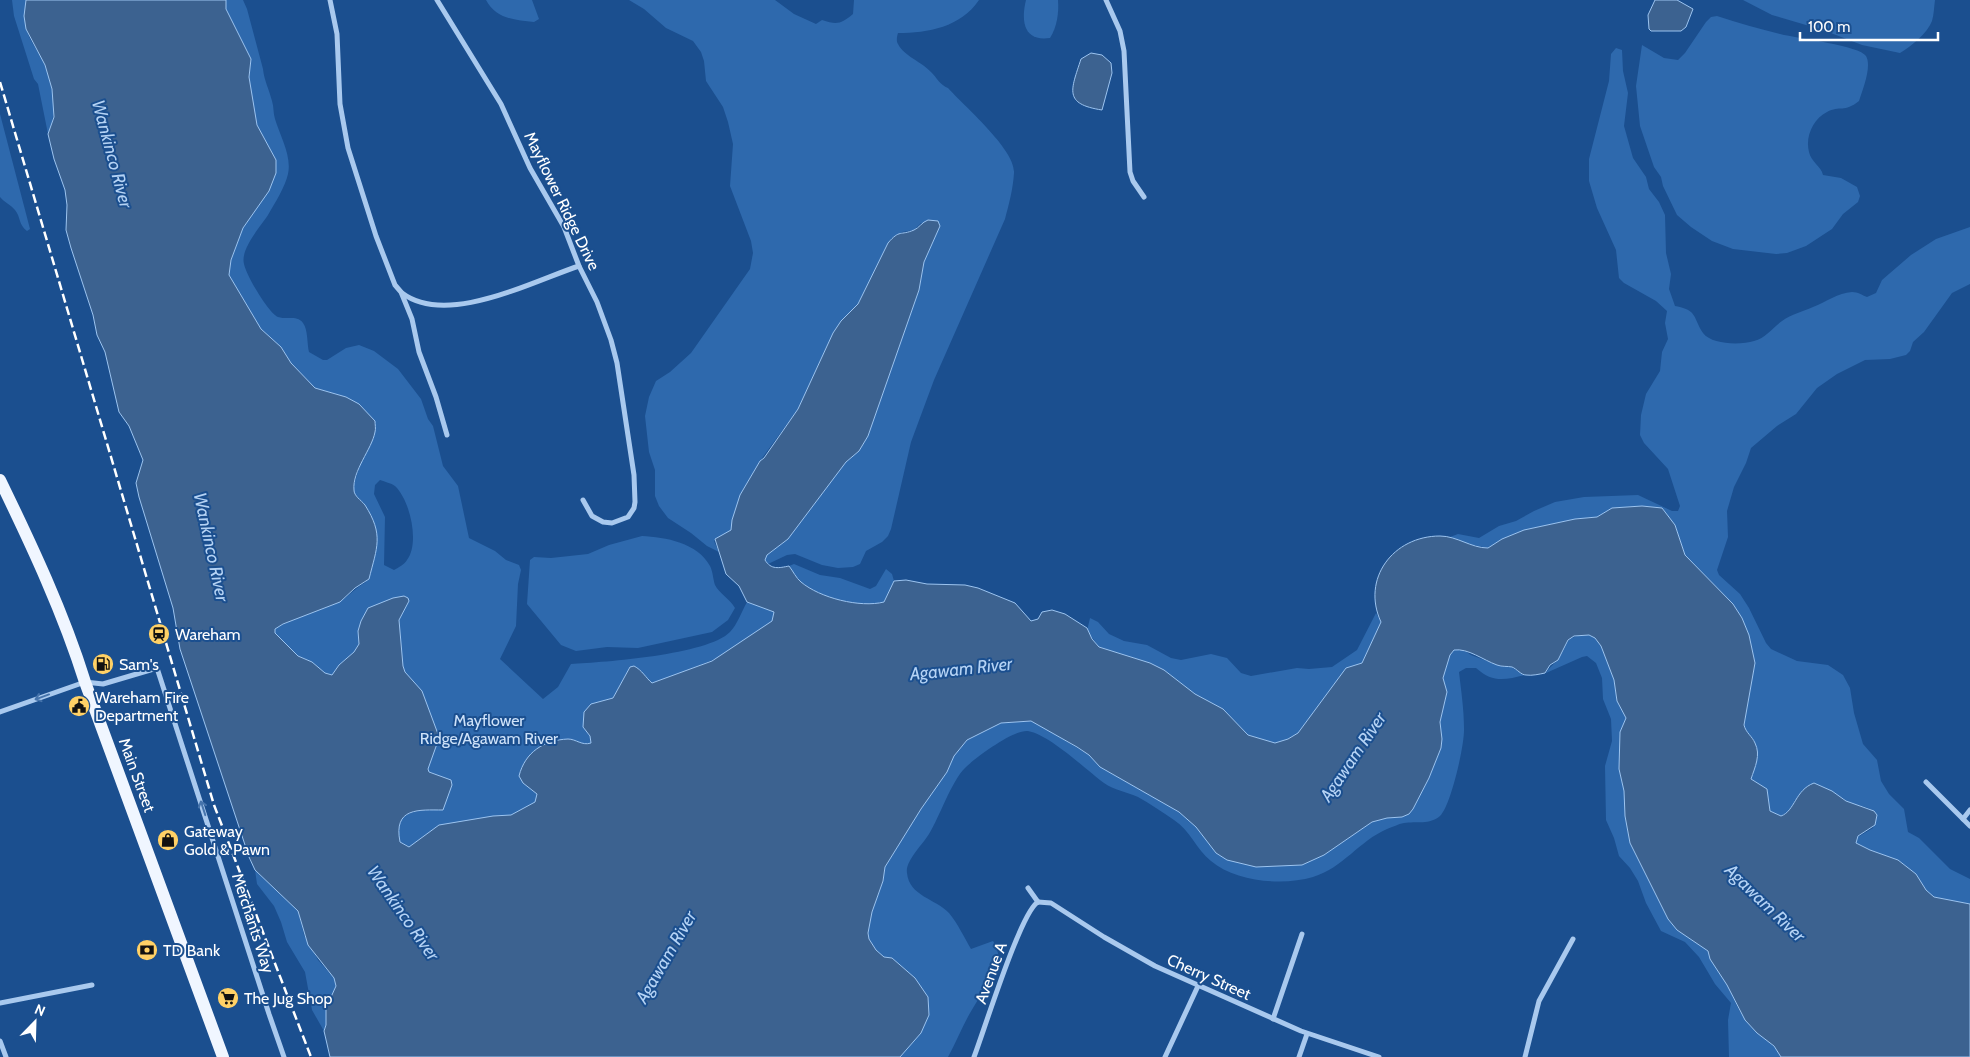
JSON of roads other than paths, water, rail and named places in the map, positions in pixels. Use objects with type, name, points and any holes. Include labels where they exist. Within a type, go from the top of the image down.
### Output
[{"type":"main road","name":"Main Street","points":[[0,480],[40,561],[68,632],[223,1057]]},
{"type":"street","points":[[330,0],[337,34],[340,104],[345,135],[376,236],[395,285],[401,292],[413,300],[430,304],[477,301],[502,295],[579,266]]},
{"type":"street","name":"Mayflower Ridge Drive","points":[[437,0],[501,104],[530,168],[564,227],[579,266],[597,302],[614,351],[634,475],[634,508],[625,520],[612,523],[602,522],[592,516],[583,500]]},
{"type":"street","points":[[1106,0],[1120,31],[1124,51],[1130,172],[1133,181],[1144,197]]},
{"type":"street","points":[[401,292],[412,319],[419,352],[436,397],[447,435]]},
{"type":"street","name":"Merchants Way","points":[[85,682],[103,684],[156,668],[284,1057]]},
{"type":"street","points":[[0,712],[85,682]]},
{"type":"street","points":[[1926,782],[1970,826]]},
{"type":"street","points":[[1963,819],[1970,810]]},
{"type":"street","points":[[1028,888],[1038,902]]},
{"type":"street","name":"Cherry Street","points":[[1038,902],[1051,903],[1133,954],[1198,986],[1307,1034],[1379,1057]]},
{"type":"street","name":"Avenue A","points":[[974,1057],[1019,932],[1029,912],[1038,902]]},
{"type":"street","points":[[1273,1019],[1302,934]]},
{"type":"street","points":[[1525,1057],[1539,1001],[1573,939]]},
{"type":"street","points":[[0,1003],[92,985]]},
{"type":"street","points":[[1165,1057],[1198,986]]},
{"type":"street","points":[[1300,1057],[1307,1034]]},
{"type":"street","points":[[0,1041],[6,1057]]},
{"type":"water","points":[[26,0],[226,0],[226,9],[251,59],[249,77],[257,125],[276,160],[276,173],[269,191],[243,228],[231,260],[229,275],[261,329],[281,347],[291,363],[315,388],[346,397],[359,404],[375,421],[373,439],[354,483],[355,494],[371,515],[377,533],[376,549],[369,579],[355,588],[340,602],[283,624],[275,629],[275,633],[298,656],[312,662],[325,673],[332,675],[359,644],[358,631],[368,608],[393,598],[404,596],[408,598],[409,601],[399,620],[403,666],[405,672],[422,691],[438,734],[438,741],[428,769],[429,772],[451,780],[452,785],[443,810],[417,811],[404,816],[400,822],[400,842],[409,847],[439,825],[511,815],[535,802],[537,794],[523,783],[519,776],[526,760],[537,749],[551,742],[568,739],[585,744],[591,743],[590,736],[583,727],[584,712],[591,704],[613,698],[630,667],[634,666],[637,668],[652,683],[712,661],[772,621],[774,612],[747,602],[739,586],[726,574],[715,539],[731,530],[732,520],[740,495],[760,461],[798,409],[833,333],[841,321],[858,304],[888,243],[898,234],[914,230],[928,220],[938,221],[940,226],[924,262],[919,290],[868,436],[859,451],[846,462],[788,539],[767,555],[765,560],[767,563],[779,568],[789,566],[799,580],[809,588],[829,597],[852,603],[874,604],[884,602],[894,581],[906,580],[927,584],[965,585],[978,588],[1015,603],[1031,621],[1038,619],[1042,612],[1052,610],[1065,614],[1087,628],[1092,639],[1099,647],[1150,663],[1164,670],[1195,694],[1223,709],[1248,735],[1275,743],[1288,739],[1298,733],[1346,668],[1362,663],[1381,622],[1376,606],[1375,590],[1378,576],[1385,563],[1395,552],[1408,543],[1423,538],[1440,536],[1488,548],[1502,539],[1524,530],[1575,519],[1597,517],[1612,508],[1642,506],[1662,508],[1675,525],[1685,555],[1733,604],[1742,618],[1749,635],[1755,663],[1744,725],[1757,747],[1757,761],[1751,779],[1767,789],[1770,811],[1781,816],[1786,813],[1803,790],[1814,783],[1832,791],[1846,801],[1874,811],[1877,815],[1875,825],[1858,836],[1856,843],[1898,860],[1916,874],[1926,890],[1934,897],[1970,904],[1970,1057],[1781,1057],[1774,1046],[1757,1033],[1745,1020],[1727,985],[1710,959],[1708,951],[1677,930],[1668,919],[1630,843],[1625,816],[1624,791],[1619,769],[1620,732],[1626,718],[1617,701],[1614,680],[1601,646],[1595,638],[1589,635],[1574,636],[1568,640],[1558,660],[1550,665],[1545,673],[1533,675],[1524,675],[1512,667],[1497,665],[1465,651],[1454,650],[1450,655],[1443,678],[1447,692],[1440,722],[1441,748],[1429,778],[1413,809],[1409,814],[1402,817],[1372,822],[1324,855],[1302,865],[1256,867],[1227,860],[1216,853],[1196,827],[1179,812],[1100,767],[1089,755],[1077,747],[1031,721],[1001,723],[967,740],[954,756],[947,772],[921,809],[885,867],[883,881],[872,912],[868,933],[869,939],[876,950],[884,957],[892,958],[915,978],[928,997],[929,1015],[921,1033],[900,1057],[330,1057],[324,1031],[326,1008],[336,986],[334,978],[308,945],[298,911],[255,870],[249,857],[180,649],[173,608],[136,483],[143,460],[129,426],[119,412],[105,352],[97,335],[93,315],[66,230],[67,205],[65,190],[54,159],[48,134],[54,117],[52,89],[45,65],[26,29],[24,16]]},
{"type":"water","points":[[1655,0],[1677,0],[1693,9],[1686,27],[1681,31],[1651,31],[1649,29],[1648,15]]},
{"type":"water","points":[[1091,53],[1102,55],[1111,63],[1112,73],[1102,110],[1081,104],[1073,94],[1073,87],[1081,59]]},
{"type":"railway","points":[[0,82],[214,805],[311,1057]]},
{"type":"place","name":"Wareham","points":[[159,634]]},
{"type":"place","name":"Sam's","points":[[103,664]]},
{"type":"place","name":"Wareham Fire Department","points":[[79,706]]},
{"type":"place","name":"Gateway Gold & Pawn","points":[[168,840]]},
{"type":"place","name":"TD Bank","points":[[147,950]]},
{"type":"place","name":"The Jug Shop","points":[[228,998]]},
{"type":"water label","name":"Wankinco River","points":[[112,154]]},
{"type":"water label","name":"Wankinco River","points":[[211,547]]},
{"type":"water label","name":"Agawam River","points":[[961,669]]},
{"type":"water label","name":"Agawam River","points":[[1353,757]]},
{"type":"water label","name":"Agawam River","points":[[1765,903]]},
{"type":"water label","name":"Wankinco River","points":[[403,913]]},
{"type":"water label","name":"Agawam River","points":[[666,957]]},
{"type":"park label","name":"Mayflower Ridge/Agawam River","points":[[489,729]]}]
